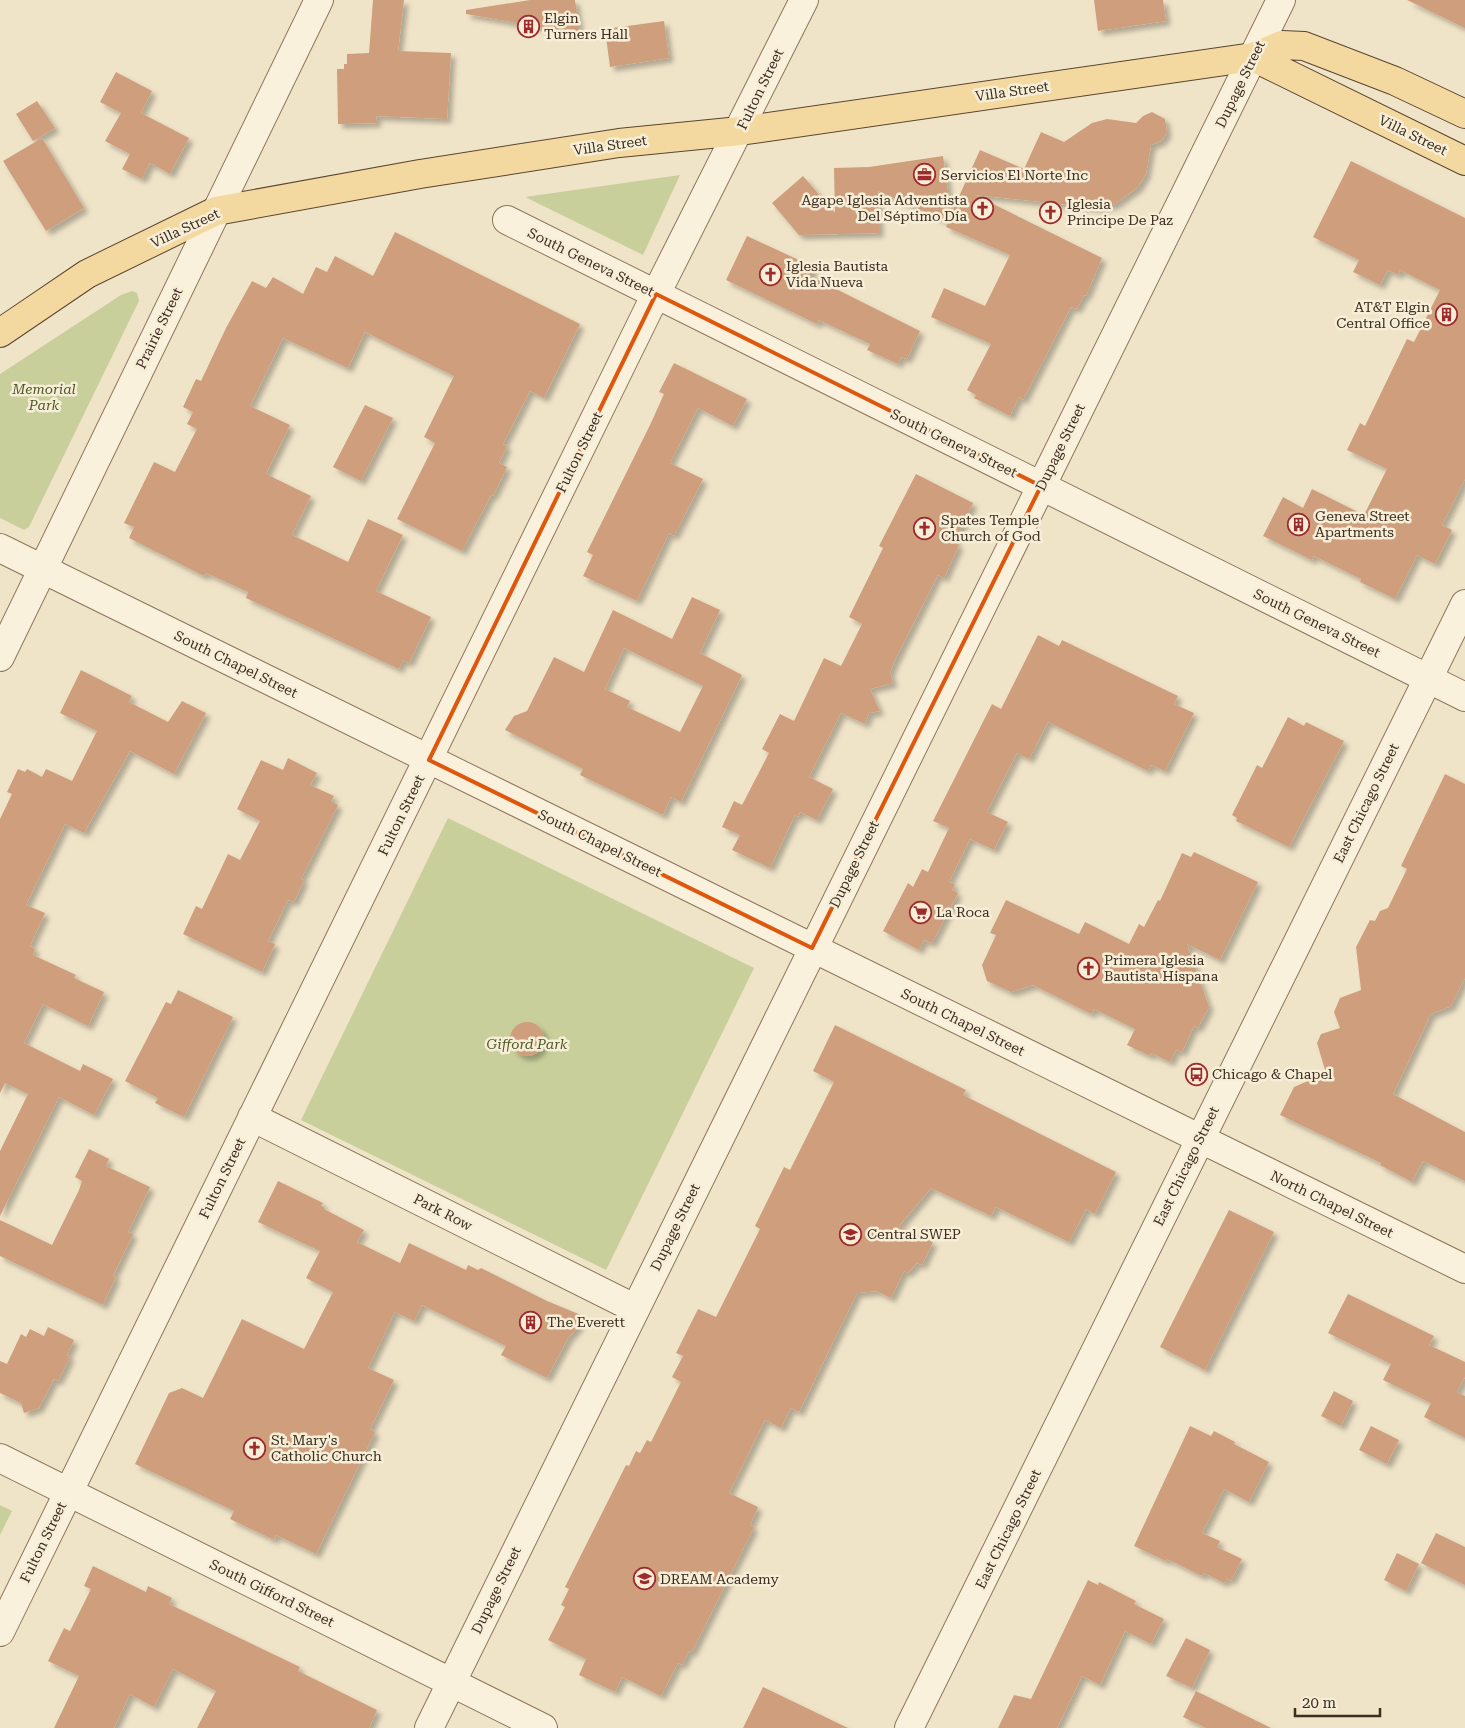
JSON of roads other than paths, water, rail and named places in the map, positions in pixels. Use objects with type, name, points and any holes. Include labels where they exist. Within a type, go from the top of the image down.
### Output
[{"type":"main road","name":"Villa Street","points":[[0,333],[87,274],[216,211],[420,174],[619,143],[740,131],[1253,57],[1282,45],[1304,46],[1395,81],[1465,114]]},
{"type":"main road","name":"Villa Street","points":[[1253,57],[1465,161]]},
{"type":"street","name":"Prairie Street","points":[[0,657],[319,0]]},
{"type":"street","name":"Fulton Street","points":[[0,1632],[656,294],[740,131],[804,0]]},
{"type":"street","name":"Dupage Street","points":[[429,1728],[634,1308],[1281,0]]},
{"type":"street","name":"South Geneva Street","points":[[507,220],[1465,697]]},
{"type":"street","name":"South Chapel Street","points":[[0,548],[1200,1138]]},
{"type":"street","name":"East Chicago Street","points":[[909,1728],[1465,604]]},
{"type":"street","name":"Park Row","points":[[252,1117],[634,1308]]},
{"type":"street","name":"North Chapel Street","points":[[1200,1138],[1465,1269]]},
{"type":"street","name":"South Gifford Street","points":[[0,1458],[544,1728]]},
{"type":"place","name":"Elgin Turners Hall","points":[[528,26]]},
{"type":"place","name":"Servicios El Norte Inc","points":[[925,175]]},
{"type":"place","name":"Agape Iglesia Adventista Del Séptimo Día","points":[[983,208]]},
{"type":"place","name":"Iglesia Principe De Paz","points":[[1051,212]]},
{"type":"place","name":"Iglesia Bautista Vida Nueva","points":[[770,274]]},
{"type":"place","name":"AT&T Elgin Central Office","points":[[1446,315]]},
{"type":"place","name":"Geneva Street Apartments","points":[[1299,524]]},
{"type":"place","name":"Spates Temple Church of God","points":[[925,528]]},
{"type":"place","name":"La Roca","points":[[920,912]]},
{"type":"place","name":"Primera Iglesia Bautista Hispana","points":[[1088,968]]},
{"type":"place","name":"Chicago & Chapel","points":[[1196,1074]]},
{"type":"place","name":"Central SWEP","points":[[851,1234]]},
{"type":"place","name":"The Everett","points":[[531,1322]]},
{"type":"place","name":"St. Mary's Catholic Church","points":[[255,1448]]},
{"type":"place","name":"DREAM Academy","points":[[644,1579]]},
{"type":"park label","name":"Memorial Park","points":[[44,398]]},
{"type":"park label","name":"Gifford Park","points":[[527,1044]]}]
